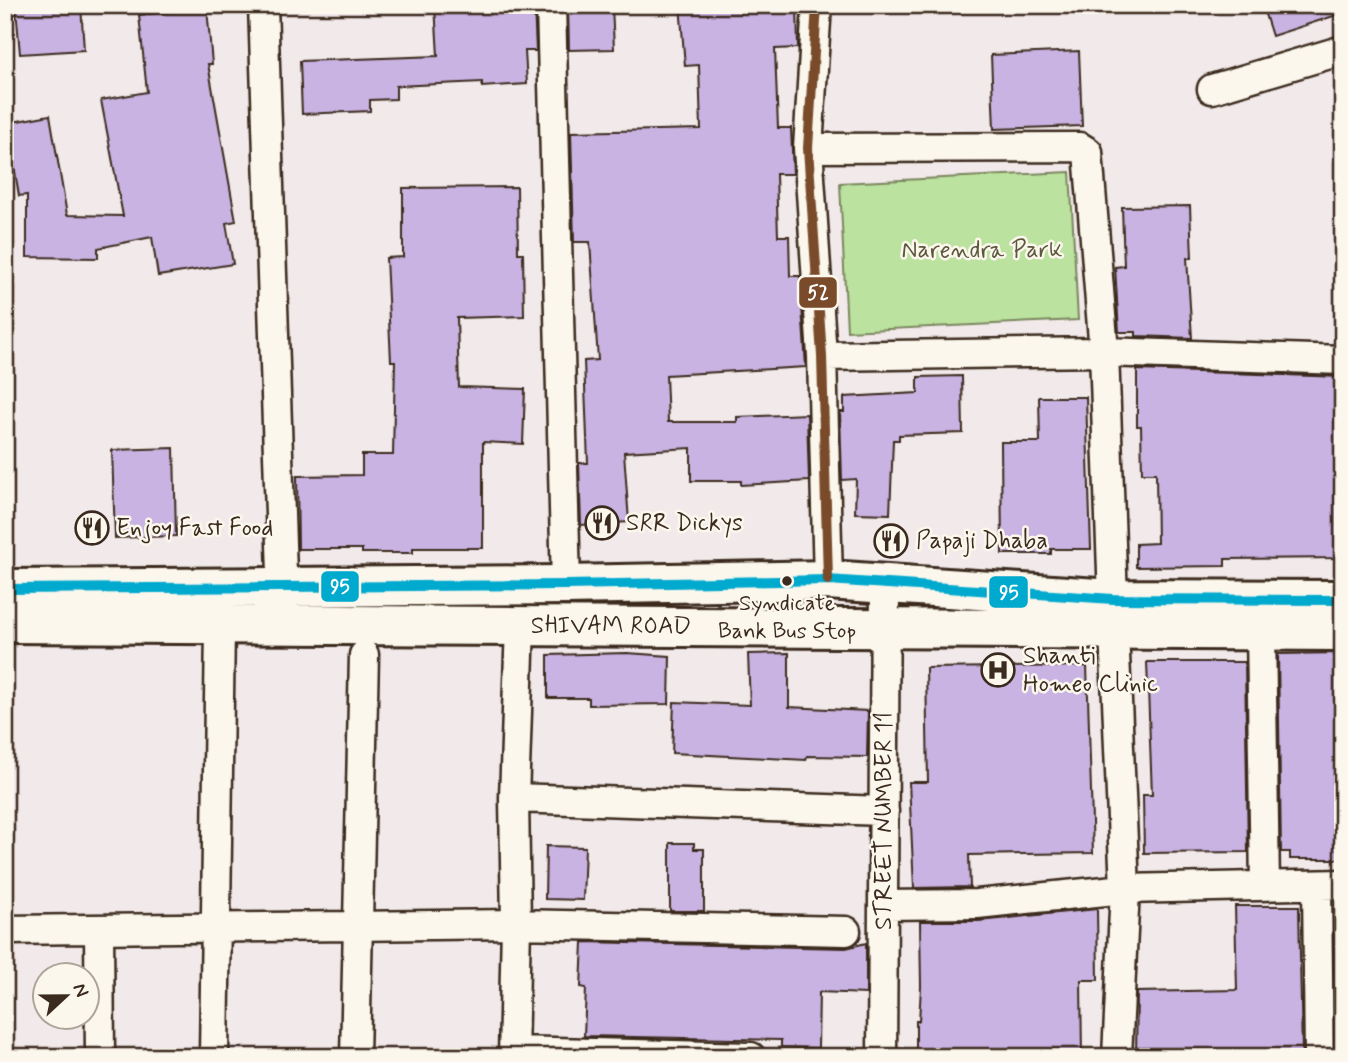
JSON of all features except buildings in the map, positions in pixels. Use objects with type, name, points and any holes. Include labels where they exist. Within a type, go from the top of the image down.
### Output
[{"type":"main road","name":"SHIVAM ROAD","points":[[5,589],[566,585],[828,580],[1261,631],[1343,631]]},
{"type":"main road","name":"SHIVAM ROAD","points":[[5,623],[884,628],[1343,600]]},
{"type":"street","points":[[263,5],[283,626]]},
{"type":"street","points":[[551,5],[566,585]]},
{"type":"street","points":[[817,5],[808,148],[822,356],[828,580]]},
{"type":"street","points":[[1212,89],[1343,50]]},
{"type":"street","points":[[808,148],[1084,148],[1091,156],[1104,352],[1125,889],[1117,1057]]},
{"type":"street","points":[[822,356],[1104,352],[1343,360]]},
{"type":"street","name":"STREET NUMBER 11","points":[[882,1057],[885,586]]},
{"type":"street","points":[[520,625],[514,798],[514,1054],[751,1057]]},
{"type":"street","points":[[214,1057],[220,626]]},
{"type":"street","points":[[1261,631],[1265,886]]},
{"type":"street","points":[[355,1057],[364,655]]},
{"type":"street","points":[[514,798],[884,811]]},
{"type":"street","points":[[883,905],[977,904],[1125,889],[1330,884],[1319,1057]]},
{"type":"street","points":[[5,930],[516,924],[846,931]]},
{"type":"street","points":[[99,929],[100,1057]]},
{"type":"green space","name":"Narendra Park","points":[[1070,172],[1078,320],[847,331],[840,183]]},
{"type":"transit line","name":"52","points":[[817,5],[808,148],[822,356],[828,580]]},
{"type":"transit line","name":"95","points":[[5,589],[566,585],[828,580],[1113,599],[1343,600]]},
{"type":"place","name":"SRR Dickys","points":[[602,523]]},
{"type":"place","name":"Enjoy Fast Food","points":[[92,528]]},
{"type":"place","name":"Papaji Dhaba","points":[[891,541]]},
{"type":"place","name":"Syndicate Bank Bus Stop","points":[[787,581]]},
{"type":"place","name":"Shanti Homeo Clinic","points":[[998,670]]}]
